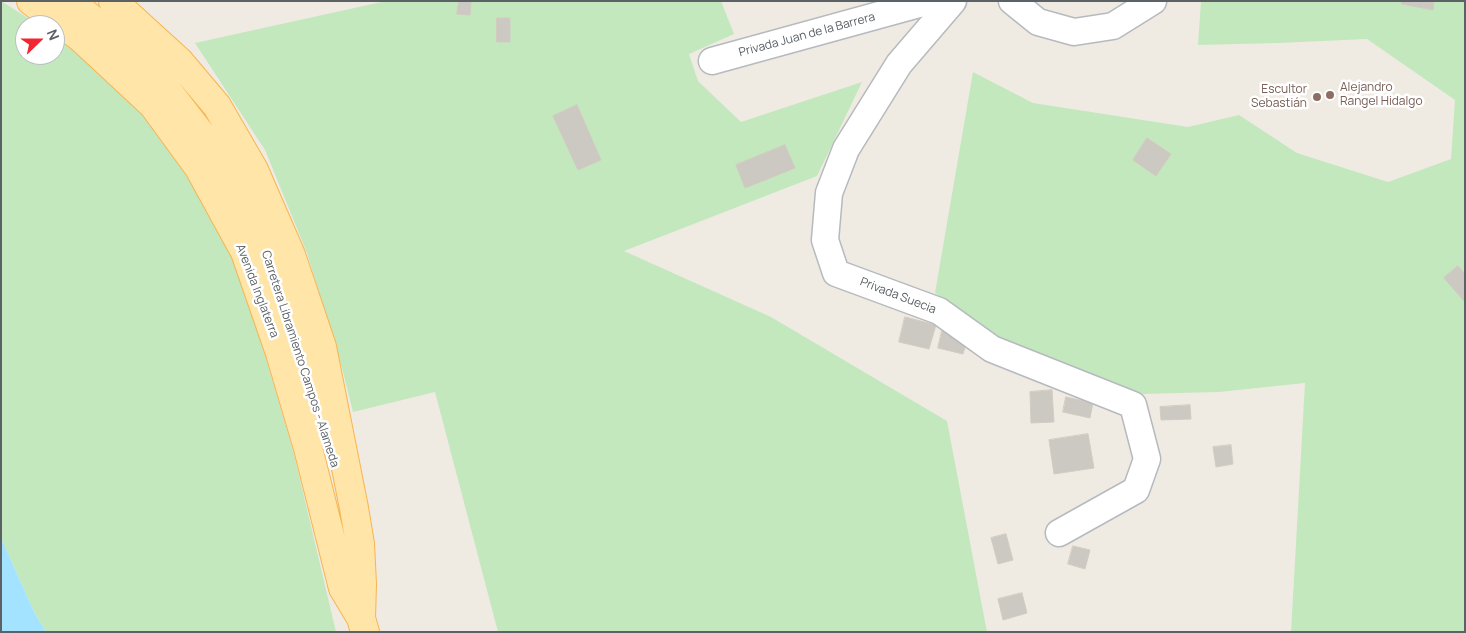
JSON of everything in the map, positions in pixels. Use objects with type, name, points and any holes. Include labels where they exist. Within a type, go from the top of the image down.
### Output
[{"type":"main road","name":"Avenida Inglaterra","points":[[31,1],[81,38],[153,105],[199,168],[245,252],[280,353],[297,410],[343,588],[363,625]]},
{"type":"main road","name":"Carretera Libramiento Campos - Alameda","points":[[70,1],[110,34],[160,82],[214,151],[264,248],[303,363],[360,544]]},
{"type":"main road","name":"Avenida Inglaterra","points":[[113,1],[179,61],[217,106],[254,170],[291,254],[322,347],[354,508],[360,544],[363,625]]},
{"type":"street","name":"Privada Juan de la Barrera","points":[[712,62],[930,1]]},
{"type":"street","name":"Privada Suecia","points":[[953,1],[899,64],[846,149],[829,192],[824,240],[836,273],[939,311],[992,349],[1132,405],[1147,459],[1136,490],[1059,533]]},
{"type":"street","points":[[1012,1],[1038,22],[1074,32],[1113,26],[1153,1]]},
{"type":"green space","points":[[1,1],[23,15],[15,15],[15,65],[65,65],[65,43],[79,52],[141,113],[186,172],[233,256],[294,454],[336,632],[46,632],[35,614],[1,538]]},
{"type":"green space","points":[[386,1],[721,1],[734,34],[689,54],[698,81],[741,122],[862,82],[817,176],[624,251],[771,317],[947,421],[987,632],[498,632],[435,392],[353,412],[342,368],[307,253],[265,150],[195,43]]},
{"type":"green space","points":[[1201,1],[1465,1],[1465,632],[1291,632],[1305,383],[1219,392],[1142,394],[997,338],[935,293],[973,72],[1033,103],[1188,127],[1239,115],[1297,153],[1388,182],[1451,159],[1455,100],[1367,39],[1198,45]]},
{"type":"water","points":[[1,538],[35,614],[46,632],[1,632]]},
{"type":"building","points":[[459,1],[471,1],[470,15],[457,14]]},
{"type":"building","points":[[1402,1],[1434,1],[1433,10],[1402,4]]},
{"type":"building","points":[[497,18],[510,18],[510,42],[497,42]]},
{"type":"building","points":[[577,105],[601,160],[578,170],[553,116]]},
{"type":"building","points":[[1147,138],[1171,154],[1156,176],[1133,160]]},
{"type":"building","points":[[785,145],[795,168],[745,188],[736,165]]},
{"type":"building","points":[[1458,266],[1465,274],[1464,301],[1444,278]]},
{"type":"building","points":[[905,317],[936,325],[929,349],[899,342]]},
{"type":"building","points":[[942,331],[968,337],[963,354],[938,348]]},
{"type":"building","points":[[1052,390],[1054,422],[1031,423],[1030,392]]},
{"type":"building","points":[[1066,397],[1093,403],[1090,418],[1063,412]]},
{"type":"building","points":[[1190,405],[1191,419],[1161,420],[1160,407]]},
{"type":"building","points":[[1088,434],[1094,468],[1054,474],[1049,440]]},
{"type":"building","points":[[1231,445],[1233,464],[1216,467],[1213,447]]},
{"type":"building","points":[[1006,534],[1013,560],[998,564],[991,538]]},
{"type":"building","points":[[1073,546],[1090,550],[1085,569],[1068,564]]},
{"type":"building","points":[[1022,593],[1027,613],[1003,620],[998,599]]},
{"type":"place","name":"Alejandro Rangel Hidalgo","points":[[1330,95]]},
{"type":"place","name":"Escultor Sebastián","points":[[1317,97]]}]
